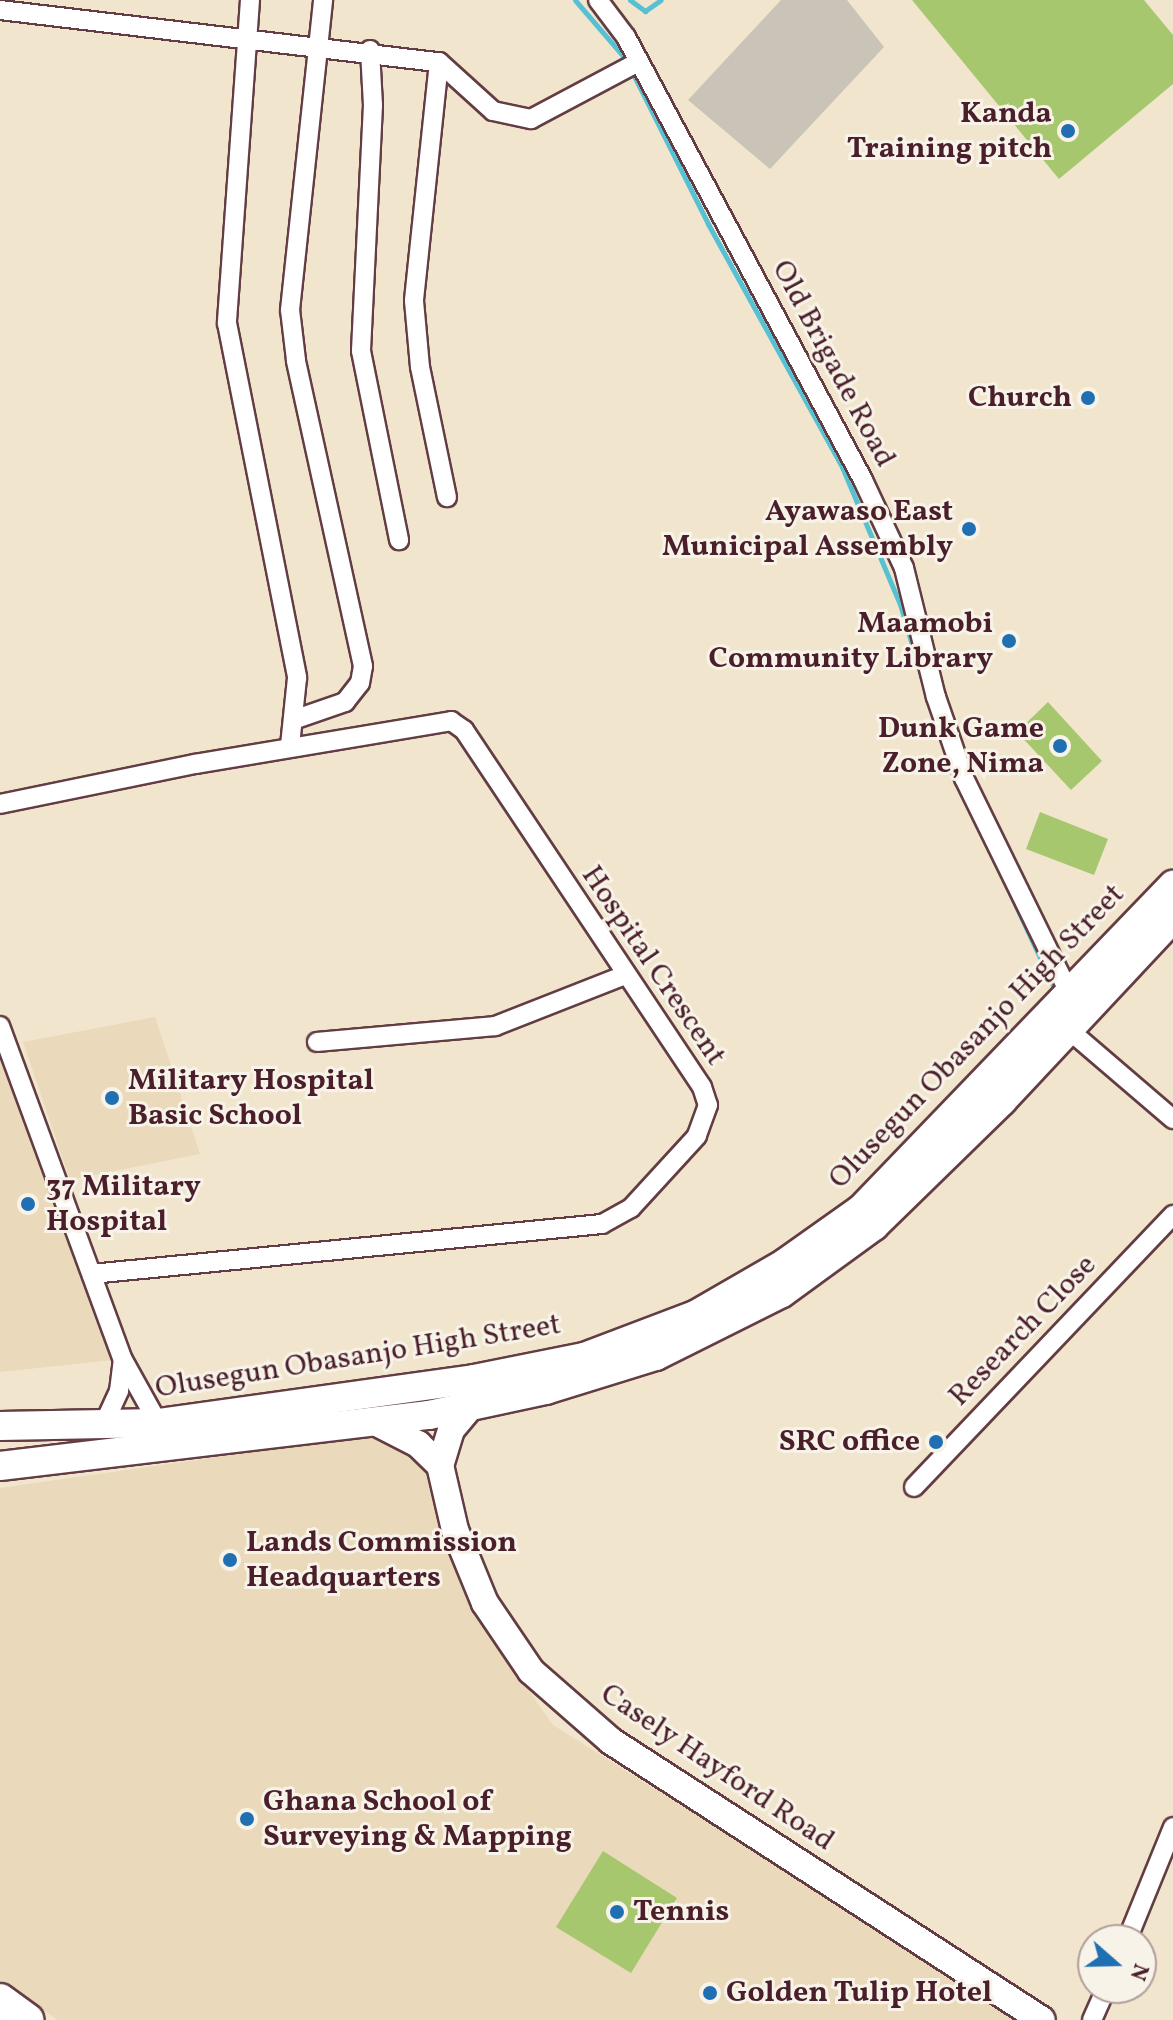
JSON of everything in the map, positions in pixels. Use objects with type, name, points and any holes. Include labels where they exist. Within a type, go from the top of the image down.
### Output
[{"type":"highway","points":[[0,2000],[28,2020]]},
{"type":"main road","name":"Olusegun Obasanjo High Street","points":[[0,1426],[102,1428],[158,1423],[474,1379],[584,1357],[695,1315],[774,1271],[861,1209],[1173,885]]},
{"type":"main road","name":"Olusegun Obasanjo High Street","points":[[0,1466],[373,1421],[471,1406],[656,1356],[782,1293],[874,1226],[1069,1030],[1173,918]]},
{"type":"street","points":[[250,0],[227,323],[297,678],[296,719],[290,746]]},
{"type":"street","points":[[296,719],[345,702],[360,683],[363,666],[296,360],[290,310],[323,0]]},
{"type":"street","name":"Old Brigade Road","points":[[598,0],[638,62],[758,280],[904,568],[936,697],[964,778],[1070,994]]},
{"type":"street","points":[[0,10],[370,50],[439,62],[493,111],[531,119],[638,62]]},
{"type":"street","points":[[370,50],[373,105],[361,351],[399,540]]},
{"type":"street","points":[[439,62],[414,301],[420,367],[447,497]]},
{"type":"street","name":"Hospital Crescent","points":[[0,804],[290,746],[436,720],[451,721],[464,730],[702,1087],[708,1105],[697,1136],[616,1219],[591,1226],[91,1274]]},
{"type":"street","points":[[317,1042],[495,1026],[625,975]]},
{"type":"street","points":[[0,1026],[123,1360],[158,1423]]},
{"type":"street","points":[[1069,1030],[1173,1119]]},
{"type":"street","name":"Research Close","points":[[914,1487],[1173,1215]]},
{"type":"street","points":[[102,1428],[119,1391],[123,1360]]},
{"type":"street","points":[[373,1421],[418,1444],[440,1465],[451,1430],[471,1406]]},
{"type":"street","name":"Casely Hayford Road","points":[[440,1465],[455,1530],[485,1603],[531,1671],[569,1708],[611,1741],[1042,2020]]},
{"type":"street","points":[[1134,1924],[1173,1827]]},
{"type":"shaded area","points":[[781,0],[847,0],[884,47],[770,169],[688,100]]},
{"type":"shaded area","name":"Military Hospital Basic School","points":[[155,1017],[200,1154],[70,1180],[23,1042]]},
{"type":"shaded area","name":"37 Military Hospital","points":[[0,1047],[113,1360],[0,1372]]},
{"type":"shaded area","name":"Ghana School of Surveying & Mapping","points":[[380,1434],[423,1462],[458,1570],[490,1636],[553,1725],[1023,2020],[58,2020],[0,1981],[0,1488]]},
{"type":"green space","name":"Kanda Training pitch","points":[[912,0],[1144,0],[1173,35],[1173,84],[1059,179]]},
{"type":"green space","name":"Dunk Game Zone, Nima","points":[[1048,702],[1102,761],[1071,790],[1017,732]]},
{"type":"green space","points":[[1040,812],[1108,839],[1094,875],[1026,849]]},
{"type":"green space","name":"Tennis","points":[[603,1851],[677,1898],[631,1973],[556,1927]]},
{"type":"waterway","points":[[575,0],[623,56]]},
{"type":"waterway","points":[[630,0],[645,11],[661,0]]},
{"type":"waterway","points":[[633,74],[708,224],[842,467],[900,604],[923,682]]},
{"type":"waterway","points":[[933,714],[948,758]]},
{"type":"waterway","points":[[1002,876],[1054,988]]},
{"type":"place","name":"Kanda Training pitch","points":[[1068,131]]},
{"type":"place","name":"Church","points":[[1088,398]]},
{"type":"place","name":"Ayawaso East Municipal Assembly","points":[[969,529]]},
{"type":"place","name":"Maamobi Community Library","points":[[1009,641]]},
{"type":"place","name":"Dunk Game Zone, Nima","points":[[1060,746]]},
{"type":"place","name":"Military Hospital Basic School","points":[[112,1098]]},
{"type":"place","name":"37 Military Hospital","points":[[28,1204]]},
{"type":"place","name":"SRC office","points":[[936,1442]]},
{"type":"place","name":"Lands Commission Headquarters","points":[[230,1560]]},
{"type":"place","name":"Ghana School of Surveying & Mapping","points":[[247,1819]]},
{"type":"place","name":"Tennis","points":[[617,1912]]},
{"type":"place","name":"Golden Tulip Hotel","points":[[710,1993]]}]
